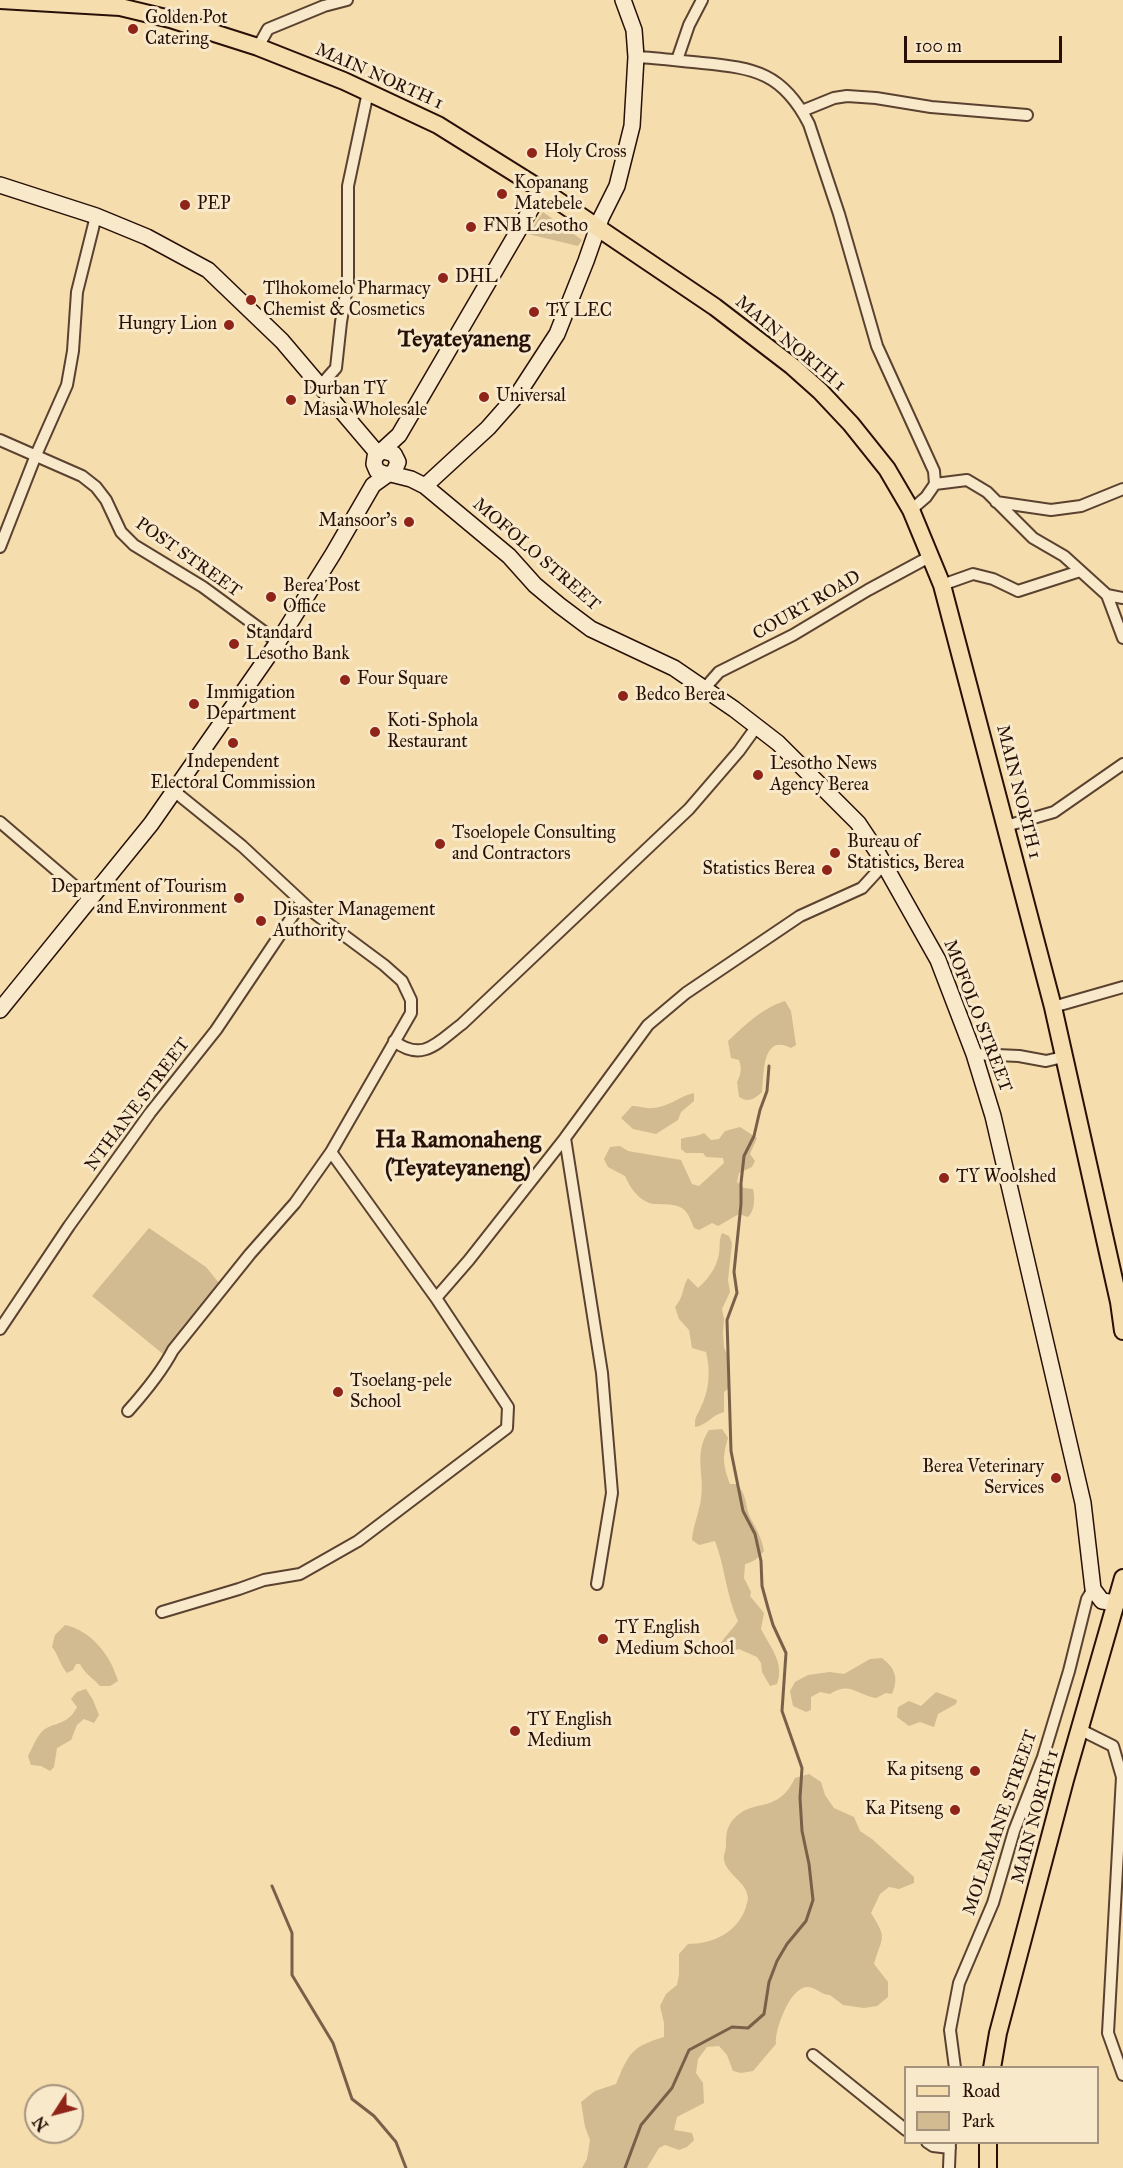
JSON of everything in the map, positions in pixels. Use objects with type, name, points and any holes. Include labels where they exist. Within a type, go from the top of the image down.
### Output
[{"type":"main road","name":"MAIN NORTH 1","points":[[0,0],[120,7],[170,19],[258,46],[368,92],[438,125],[542,190],[715,307],[820,391],[851,424],[887,469],[911,510],[942,585],[1053,1007],[1119,1302],[1123,1331]]},
{"type":"main road","points":[[425,486],[488,428],[518,394],[557,334],[617,186],[632,126],[636,57],[634,30],[623,0]]},
{"type":"main road","name":"MOFOLO STREET","points":[[0,185],[96,216],[147,237],[208,270],[282,341],[387,463],[425,486],[509,556],[535,585],[567,611],[591,628],[674,668],[757,726],[787,751],[858,823],[938,960],[974,1054],[996,1128],[1074,1461],[1089,1542],[1093,1589]]},
{"type":"main road","points":[[0,1010],[151,824],[278,642],[387,463],[399,435],[542,190]]},
{"type":"main road","name":"MAIN NORTH 1","points":[[992,2066],[998,2032],[1065,1780],[1123,1578]]},
{"type":"main road","points":[[1093,1589],[1102,1600],[1117,1603]]},
{"type":"main road","points":[[988,2144],[988,2168]]},
{"type":"street","points":[[258,46],[268,29],[324,6],[347,0]]},
{"type":"street","points":[[677,60],[689,25],[702,0]]},
{"type":"street","points":[[636,57],[747,68],[775,81],[795,100],[802,111],[809,124],[839,214],[877,346],[929,457],[936,478],[935,484],[926,497],[911,510]]},
{"type":"street","points":[[320,387],[336,368],[348,282],[348,186],[368,92]]},
{"type":"street","points":[[802,111],[834,98],[847,96],[931,107],[1027,115]]},
{"type":"street","points":[[0,548],[36,455],[67,385],[73,351],[77,292],[96,216]]},
{"type":"street","name":"POST STREET","points":[[0,440],[82,476],[96,487],[106,500],[121,532],[134,545],[203,587],[278,642]]},
{"type":"street","points":[[935,484],[968,480],[987,492],[1033,538],[1064,556],[1107,595],[1123,638]]},
{"type":"street","points":[[996,502],[1051,510],[1080,506],[1123,489]]},
{"type":"street","name":"COURT ROAD","points":[[705,689],[719,672],[793,635],[931,556]]},
{"type":"street","points":[[942,585],[973,574],[993,579],[1018,591],[1080,571]]},
{"type":"street","points":[[1107,595],[1123,598]]},
{"type":"street","points":[[394,1041],[405,1049],[416,1052],[430,1049],[462,1024],[689,808],[739,751],[757,726]]},
{"type":"street","points":[[1006,826],[1054,812],[1123,764]]},
{"type":"street","points":[[128,1412],[167,1363],[172,1350],[295,1203],[331,1152],[411,1013],[411,1000],[402,981],[302,902],[242,846],[174,792]]},
{"type":"street","points":[[0,822],[91,900]]},
{"type":"street","points":[[435,1298],[469,1260],[565,1138],[648,1025],[686,993],[800,916],[862,888],[884,864]]},
{"type":"street","name":"NTHANE STREET","points":[[0,1329],[69,1226],[150,1113],[216,1030],[302,902]]},
{"type":"street","points":[[1053,1007],[1123,987]]},
{"type":"street","points":[[974,1054],[1019,1056],[1046,1061],[1063,1057]]},
{"type":"street","points":[[565,1138],[602,1373],[612,1493],[597,1584]]},
{"type":"street","points":[[162,1612],[264,1580],[300,1574],[358,1541],[507,1428],[508,1407],[435,1298],[331,1152]]},
{"type":"street","name":"MOLEMANE STREET","points":[[955,2066],[950,2030],[959,1983],[993,1903],[1014,1831],[1043,1756],[1069,1671],[1087,1599],[1093,1589]]},
{"type":"street","points":[[1081,1730],[1113,1746],[1122,1777],[1108,2033],[1123,2075]]},
{"type":"street","points":[[813,2055],[904,2128]]},
{"type":"street","points":[[930,2144],[933,2146],[950,2145],[949,2168]]},
{"type":"green space","points":[[543,212],[582,240],[578,246],[528,234]]},
{"type":"green space","points":[[785,1001],[791,1011],[796,1045],[791,1048],[782,1045],[775,1046],[770,1050],[764,1066],[762,1092],[751,1099],[743,1099],[739,1097],[737,1082],[741,1071],[740,1063],[739,1060],[731,1058],[728,1041],[761,1013]]},
{"type":"green space","points":[[694,1093],[694,1101],[681,1112],[678,1120],[656,1134],[633,1129],[621,1118],[632,1106],[658,1107]]},
{"type":"green space","points":[[740,1127],[757,1138],[750,1154],[755,1161],[752,1167],[739,1173],[737,1182],[744,1188],[753,1189],[753,1208],[748,1217],[739,1214],[718,1226],[712,1223],[699,1230],[694,1228],[688,1215],[679,1206],[649,1203],[633,1190],[625,1176],[608,1167],[604,1159],[610,1147],[620,1146],[628,1151],[681,1160],[692,1184],[699,1186],[724,1163],[723,1158],[706,1157],[703,1153],[686,1153],[681,1149],[681,1139],[704,1133],[711,1140],[719,1139],[725,1131]]},
{"type":"green space","points":[[149,1228],[206,1267],[219,1283],[163,1354],[92,1296]]},
{"type":"green space","points":[[722,1233],[729,1236],[732,1243],[728,1280],[730,1292],[722,1309],[724,1348],[728,1356],[728,1389],[724,1392],[724,1412],[695,1427],[696,1417],[707,1389],[708,1359],[706,1352],[692,1348],[689,1330],[679,1319],[675,1307],[688,1278],[698,1288],[713,1271],[719,1255]]},
{"type":"green space","points":[[722,1429],[728,1438],[724,1456],[730,1484],[737,1484],[743,1494],[764,1551],[756,1559],[745,1564],[744,1578],[751,1592],[750,1596],[764,1613],[761,1629],[778,1662],[777,1684],[770,1686],[757,1657],[739,1649],[727,1653],[718,1649],[738,1621],[715,1541],[699,1545],[692,1540],[701,1499],[700,1456],[704,1439],[709,1430]]},
{"type":"green space","points":[[65,1625],[84,1633],[99,1646],[111,1663],[118,1681],[110,1686],[100,1686],[80,1664],[76,1664],[73,1670],[67,1673],[52,1647],[55,1635]]},
{"type":"green space","points":[[882,1658],[893,1670],[895,1683],[892,1694],[886,1693],[876,1698],[843,1689],[830,1694],[820,1692],[811,1697],[811,1710],[806,1712],[793,1706],[790,1691],[795,1682],[808,1675],[830,1672],[844,1674],[870,1659]]},
{"type":"green space","points":[[86,1689],[99,1715],[94,1723],[84,1719],[77,1725],[71,1740],[57,1748],[54,1767],[50,1771],[41,1766],[31,1765],[28,1756],[38,1736],[48,1727],[73,1714],[77,1707],[71,1699],[77,1692]]},
{"type":"green space","points":[[936,1692],[957,1700],[956,1704],[938,1714],[934,1727],[920,1722],[909,1726],[897,1717],[898,1707],[909,1701],[921,1706]]},
{"type":"green space","points":[[809,1774],[821,1782],[825,1795],[834,1808],[854,1817],[860,1831],[914,1877],[914,1883],[899,1889],[889,1887],[880,1894],[871,1913],[882,1934],[874,1964],[888,1982],[888,1997],[877,2006],[864,2008],[843,2005],[830,1995],[810,1987],[801,1989],[784,2011],[776,2044],[753,2071],[741,2073],[733,2071],[727,2055],[719,2046],[707,2047],[698,2059],[696,2073],[703,2083],[704,2103],[677,2117],[674,2130],[692,2133],[694,2140],[687,2147],[679,2150],[665,2145],[659,2148],[647,2168],[582,2168],[587,2159],[590,2140],[585,2127],[581,2102],[595,2091],[616,2084],[632,2053],[644,2044],[664,2037],[660,2006],[666,1994],[677,1985],[679,1954],[688,1944],[706,1942],[731,1930],[746,1907],[747,1892],[724,1860],[726,1835],[730,1824],[746,1810],[780,1798],[795,1778]]},
{"type":"waterway","points":[[625,2168],[641,2125],[672,2088],[689,2050],[732,2027],[748,2028],[764,2014],[769,1982],[777,1961],[787,1944],[806,1921],[813,1900],[802,1831],[800,1798],[802,1768],[782,1711],[786,1653],[773,1625],[762,1586],[761,1561],[755,1534],[743,1511],[731,1451],[727,1320],[737,1293],[734,1272],[744,1156],[754,1136],[767,1091],[769,1066]]},
{"type":"waterway","points":[[272,1886],[292,1933],[292,1975],[333,2043],[352,2099],[374,2116],[396,2142],[406,2168]]},
{"type":"place","name":"Golden Pot Catering","points":[[133,29]]},
{"type":"place","name":"Holy Cross","points":[[532,153]]},
{"type":"place","name":"Kopanang Matebele","points":[[502,194]]},
{"type":"place","name":"PEP","points":[[185,205]]},
{"type":"place","name":"FNB Lesotho","points":[[471,227]]},
{"type":"place","name":"DHL","points":[[443,278]]},
{"type":"place","name":"Tlhokomelo Pharmacy Chemist & Cosmetics","points":[[251,300]]},
{"type":"place","name":"TY LEC","points":[[534,312]]},
{"type":"place","name":"Hungry Lion","points":[[229,325]]},
{"type":"place","name":"Universal","points":[[484,397]]},
{"type":"place","name":"Durban TY Masia Wholesale","points":[[291,400]]},
{"type":"place","name":"Mansoor's","points":[[409,522]]},
{"type":"place","name":"Berea Post Office","points":[[271,597]]},
{"type":"place","name":"Standard Lesotho Bank","points":[[234,644]]},
{"type":"place","name":"Four Square","points":[[345,680]]},
{"type":"place","name":"Bedco Berea","points":[[623,696]]},
{"type":"place","name":"Immigation Department","points":[[194,704]]},
{"type":"place","name":"Koti-Sphola Restaurant","points":[[375,732]]},
{"type":"place","name":"Independent Electoral Commission","points":[[233,743]]},
{"type":"place","name":"Lesotho News Agency Berea","points":[[758,775]]},
{"type":"place","name":"Tsoelopele Consulting and Contractors","points":[[440,844]]},
{"type":"place","name":"Bureau of Statistics, Berea","points":[[835,853]]},
{"type":"place","name":"Statistics Berea","points":[[827,870]]},
{"type":"place","name":"Department of Tourism and Environment","points":[[239,898]]},
{"type":"place","name":"Disaster Management Authority","points":[[261,921]]},
{"type":"place","name":"TY Woolshed","points":[[944,1178]]},
{"type":"place","name":"Tsoelang-pele School","points":[[338,1392]]},
{"type":"place","name":"Berea Veterinary Services","points":[[1056,1478]]},
{"type":"place","name":"TY English Medium School","points":[[603,1639]]},
{"type":"place","name":"TY English Medium","points":[[515,1731]]},
{"type":"place","name":"Ka pitseng","points":[[975,1771]]},
{"type":"place","name":"Ka Pitseng","points":[[955,1810]]},
{"type":"district","name":"Teyateyaneng","points":[[464,340]]},
{"type":"district","name":"Ha Ramonaheng (Teyateyaneng)","points":[[458,1155]]}]
